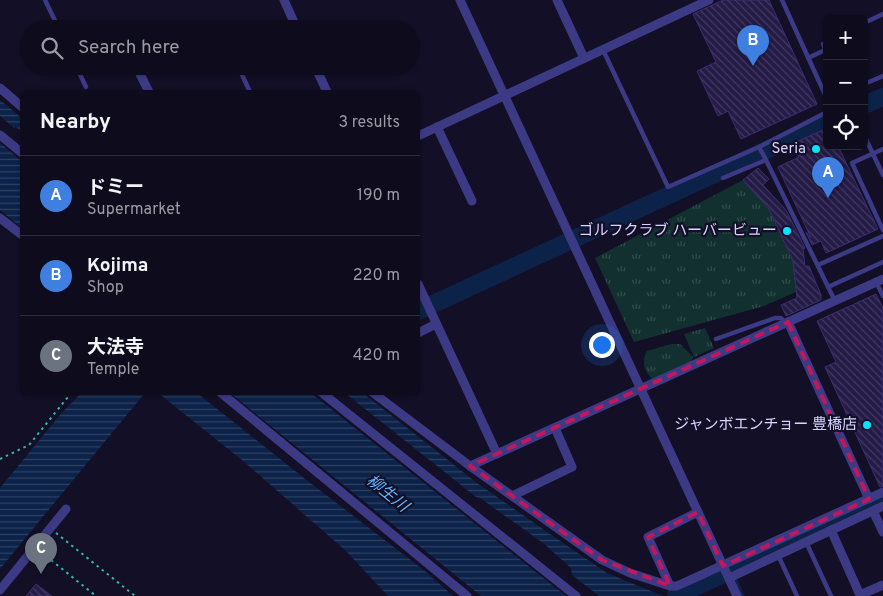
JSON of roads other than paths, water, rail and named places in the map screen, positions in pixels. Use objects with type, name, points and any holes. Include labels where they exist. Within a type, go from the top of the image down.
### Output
[{"type":"street","points":[[284,0],[293,20]]},
{"type":"street","points":[[460,0],[737,596]]},
{"type":"street","points":[[558,0],[584,58]]},
{"type":"street","points":[[420,135],[709,0]]},
{"type":"street","points":[[140,75],[148,90]]},
{"type":"street","points":[[319,75],[326,90]]},
{"type":"street","points":[[0,88],[20,105]]},
{"type":"street","points":[[438,127],[472,201]]},
{"type":"street","points":[[0,135],[20,151]]},
{"type":"street","points":[[0,218],[20,233]]},
{"type":"street","points":[[470,466],[879,280]]},
{"type":"street","points":[[420,289],[497,454]]},
{"type":"street","points":[[787,322],[869,499]]},
{"type":"street","points":[[420,332],[436,324]]},
{"type":"street","points":[[224,395],[467,596]]},
{"type":"street","points":[[325,395],[576,596]]},
{"type":"street","points":[[376,395],[470,466],[602,560],[630,573],[670,586],[677,586],[727,573],[883,492]]},
{"type":"street","points":[[512,496],[572,467],[555,428]]},
{"type":"street","points":[[727,573],[740,573],[883,506]]},
{"type":"street","points":[[0,590],[66,509]]},
{"type":"street","points":[[873,511],[883,532]]},
{"type":"street","points":[[670,586],[648,537],[698,512]]},
{"type":"street","points":[[831,530],[860,595],[883,585]]},
{"type":"lane","points":[[45,0],[55,20]]},
{"type":"lane","points":[[782,0],[823,90]]},
{"type":"lane","points":[[868,21],[883,14]]},
{"type":"lane","points":[[603,50],[668,187],[762,153]]},
{"type":"lane","points":[[808,58],[823,52]]},
{"type":"lane","points":[[80,75],[86,87]]},
{"type":"lane","points":[[242,75],[249,90]]},
{"type":"lane","points":[[868,82],[883,76]]},
{"type":"lane","points":[[723,178],[823,115]]},
{"type":"lane","points":[[868,143],[883,175]]},
{"type":"lane","points":[[883,149],[852,163],[883,230]]},
{"type":"lane","points":[[762,153],[835,301]]},
{"type":"lane","points":[[818,265],[883,236]]},
{"type":"lane","points":[[828,287],[883,262]]},
{"type":"lane","points":[[879,280],[883,296]]},
{"type":"lane","points":[[716,339],[775,318],[781,318],[787,322]]},
{"type":"lane","points":[[806,542],[831,596]]},
{"type":"lane","points":[[778,555],[797,596]]},
{"type":"water","points":[[0,100],[20,116],[20,130],[16,127],[14,128],[0,116]]},
{"type":"water","points":[[0,143],[20,159],[20,226],[0,210]]},
{"type":"water","points":[[79,395],[143,395],[0,569],[0,488],[60,415]]},
{"type":"water","points":[[161,395],[200,395],[425,571],[453,596],[388,596],[346,551],[242,460]]},
{"type":"water","name":"柳生川","points":[[232,395],[314,395],[566,596],[481,596]]},
{"type":"water","points":[[348,395],[366,395],[477,483],[607,573],[663,596],[599,596],[572,575],[571,568],[543,543],[476,497]]},
{"type":"waterway","points":[[868,103],[883,97]]},
{"type":"waterway","points":[[420,310],[823,124]]},
{"type":"waterway","points":[[676,596],[883,500]]},
{"type":"waterway","points":[[732,570],[743,596]]},
{"type":"place","name":"Kojima","points":[[753,66]]},
{"type":"place","name":"Seria","points":[[816,149]]},
{"type":"place","name":"ドミー","points":[[828,198]]},
{"type":"place","name":"ゴルフクラブ ハーバービュー","points":[[787,231]]},
{"type":"place","name":"ジャンボエンチョー 豊橋店","points":[[867,425]]},
{"type":"place","name":"大法寺","points":[[41,574]]}]
